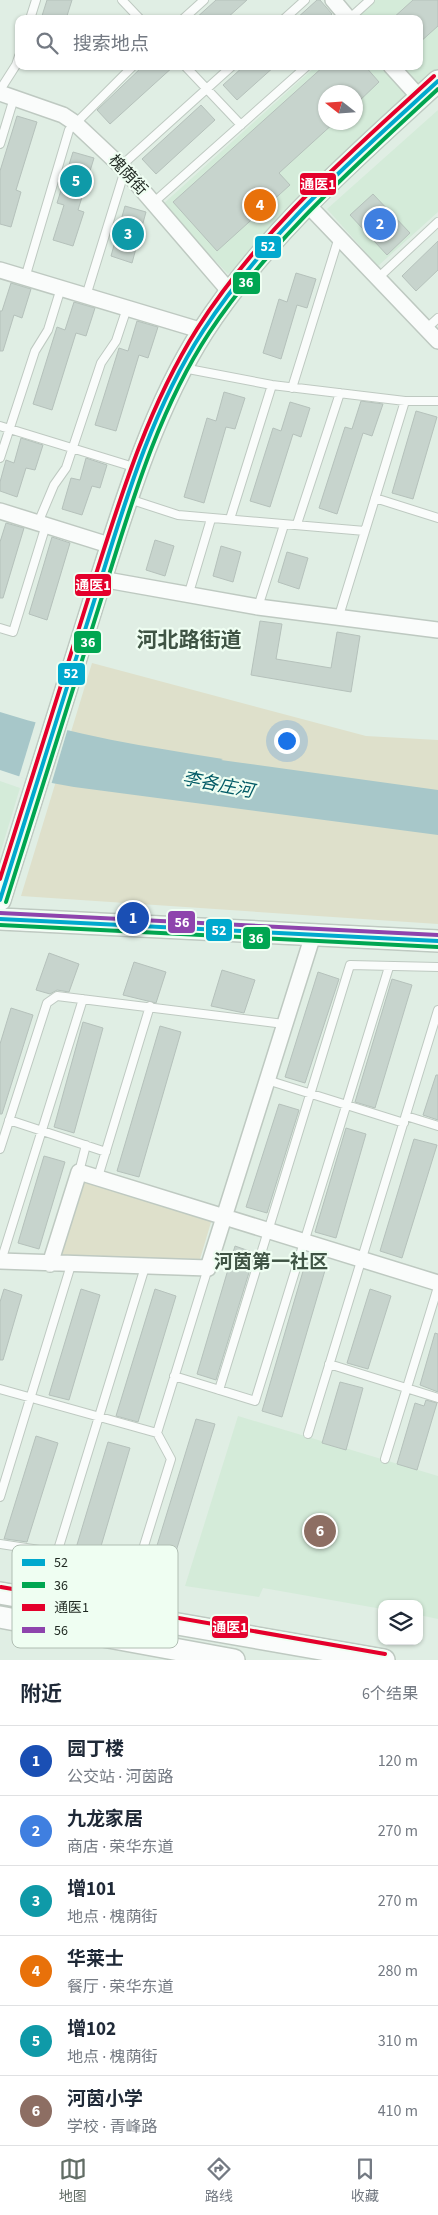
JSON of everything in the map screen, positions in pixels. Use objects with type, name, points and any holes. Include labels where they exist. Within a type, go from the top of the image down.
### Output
[{"type":"street","points":[[333,0],[346,15]]},
{"type":"street","points":[[395,70],[420,98]]},
{"type":"street","points":[[0,900],[127,498],[181,367],[230,292],[266,248],[308,204],[438,82]]},
{"type":"street","name":"槐荫街","points":[[0,91],[14,98],[63,115],[74,123],[123,168],[230,292]]},
{"type":"street","points":[[308,204],[438,341]]},
{"type":"street","points":[[0,270],[203,331]]},
{"type":"street","points":[[0,511],[112,546]]},
{"type":"street","points":[[101,579],[258,607],[338,619],[438,630]]},
{"type":"street","points":[[0,919],[438,941]]},
{"type":"street","points":[[0,1263],[208,1268],[313,935]]},
{"type":"street","points":[[50,1264],[78,1172],[362,1259],[438,1285]]},
{"type":"street","points":[[178,1624],[384,1660]]},
{"type":"street","points":[[239,1660],[243,1636]]},
{"type":"street","points":[[169,1648],[234,1660]]},
{"type":"lane","points":[[31,15],[36,0]]},
{"type":"lane","points":[[122,0],[136,15]]},
{"type":"lane","points":[[187,15],[204,0]]},
{"type":"lane","points":[[288,15],[305,0]]},
{"type":"lane","points":[[353,15],[370,0]]},
{"type":"lane","points":[[0,91],[15,67]]},
{"type":"lane","points":[[25,278],[68,130],[129,70]]},
{"type":"lane","points":[[189,70],[241,125]]},
{"type":"lane","points":[[86,296],[123,168],[227,70]]},
{"type":"lane","points":[[153,203],[303,70]]},
{"type":"lane","points":[[0,144],[14,98]]},
{"type":"lane","points":[[378,278],[438,222]]},
{"type":"lane","points":[[292,388],[339,237]]},
{"type":"lane","points":[[0,458],[11,430],[35,351],[48,330],[61,288]]},
{"type":"lane","points":[[0,628],[13,632],[54,485],[66,468],[101,362],[116,341],[127,308]]},
{"type":"lane","points":[[426,329],[438,318]]},
{"type":"lane","points":[[181,367],[272,386],[340,392],[405,401],[438,401]]},
{"type":"lane","points":[[230,519],[272,386]]},
{"type":"lane","points":[[297,524],[340,392]]},
{"type":"lane","points":[[338,619],[405,401]]},
{"type":"lane","points":[[0,426],[73,450],[139,468]]},
{"type":"lane","points":[[127,498],[178,516],[284,525],[297,524],[365,531]]},
{"type":"lane","points":[[375,498],[438,518]]},
{"type":"lane","points":[[188,596],[211,519]]},
{"type":"lane","points":[[258,607],[284,525]]},
{"type":"lane","points":[[219,1390],[350,965],[438,967]]},
{"type":"lane","points":[[174,1376],[255,1401],[389,967]]},
{"type":"lane","points":[[0,1149],[47,1003],[57,996],[284,1024]]},
{"type":"lane","points":[[0,1263],[83,999]]},
{"type":"lane","points":[[98,1178],[150,1006]]},
{"type":"lane","points":[[308,1434],[438,1010]]},
{"type":"lane","points":[[429,1040],[438,1043]]},
{"type":"lane","points":[[268,1080],[346,1105],[438,1126]]},
{"type":"lane","points":[[8,1120],[106,1152]]},
{"type":"lane","points":[[78,1172],[86,1145]]},
{"type":"lane","points":[[0,1497],[71,1264]]},
{"type":"lane","points":[[59,1545],[145,1267]]},
{"type":"lane","points":[[156,1434],[208,1268]]},
{"type":"lane","points":[[385,1459],[438,1285]]},
{"type":"lane","points":[[330,1364],[438,1398]]},
{"type":"lane","points":[[0,1389],[156,1434],[171,1459],[144,1545]]},
{"type":"shaded area","points":[[372,0],[438,0],[438,72],[228,274],[162,205],[312,70],[423,70],[423,15],[358,15],[357,13]]},
{"type":"shaded area","points":[[438,110],[438,212],[378,266],[327,209]]},
{"type":"shaded area","points":[[92,663],[366,736],[438,740],[438,924],[21,896]]},
{"type":"shaded area","points":[[0,781],[20,788],[0,854]]},
{"type":"shaded area","points":[[83,1180],[212,1219],[200,1259],[60,1256]]},
{"type":"shaded area","points":[[238,1416],[438,1476],[438,1619],[423,1616],[423,1600],[378,1600],[378,1608],[263,1588],[259,1597],[185,1586]]},
{"type":"water","name":"李各庄河","points":[[0,712],[83,734],[223,759],[221,760],[438,790],[438,835],[74,787],[24,778],[0,770]]},
{"type":"pier","points":[[36,721],[68,728],[51,785],[19,777]]},
{"type":"building","points":[[47,0],[72,0],[67,15],[42,15]]},
{"type":"building","points":[[216,0],[247,0],[230,15],[199,15]]},
{"type":"building","points":[[317,0],[320,0],[332,14],[331,15],[300,15]]},
{"type":"building","points":[[413,0],[438,0],[438,26],[423,39],[423,15],[396,15]]},
{"type":"building","points":[[139,70],[170,70],[110,124],[97,110]]},
{"type":"building","points":[[240,70],[271,70],[237,100],[223,85]]},
{"type":"building","points":[[320,70],[368,70],[379,82],[363,97],[363,85],[318,85],[318,130],[326,130],[279,173],[290,185],[217,251],[173,202]]},
{"type":"building","points":[[201,105],[215,120],[156,174],[142,159]]},
{"type":"building","points":[[17,116],[37,122],[16,190],[21,192],[11,227],[0,224],[0,171]]},
{"type":"building","points":[[73,152],[94,158],[78,210],[84,212],[73,246],[53,240],[64,205],[57,203]]},
{"type":"building","points":[[373,194],[410,233],[387,255],[350,215]]},
{"type":"building","points":[[125,206],[146,212],[132,263],[111,256]]},
{"type":"building","points":[[438,241],[438,270],[416,291],[402,276]]},
{"type":"building","points":[[296,273],[316,279],[307,308],[297,305],[281,359],[263,353],[279,299],[287,302]]},
{"type":"building","points":[[11,283],[31,289],[22,318],[14,315],[3,351],[0,351],[0,311],[2,311]]},
{"type":"building","points":[[74,302],[95,308],[86,336],[76,333],[52,410],[33,404],[57,327],[65,330]]},
{"type":"building","points":[[137,321],[158,327],[148,358],[139,355],[116,431],[95,425],[119,348],[128,351]]},
{"type":"building","points":[[224,392],[245,398],[235,429],[226,427],[204,503],[184,497],[207,418],[216,421]]},
{"type":"building","points":[[361,401],[383,404],[372,436],[363,433],[337,514],[319,508],[345,427],[352,429]]},
{"type":"building","points":[[290,402],[310,408],[301,437],[293,434],[270,507],[250,501],[273,428],[281,431]]},
{"type":"building","points":[[416,411],[437,417],[413,499],[392,493]]},
{"type":"building","points":[[21,438],[43,445],[35,470],[26,468],[17,497],[0,491],[0,482],[6,460],[14,463]]},
{"type":"building","points":[[86,458],[107,465],[100,488],[92,486],[82,515],[62,509],[71,478],[80,480]]},
{"type":"building","points":[[6,523],[24,528],[3,598],[0,598],[0,542]]},
{"type":"building","points":[[52,537],[70,543],[47,620],[29,614]]},
{"type":"building","points":[[155,540],[174,546],[165,576],[146,570]]},
{"type":"building","points":[[221,546],[241,552],[233,582],[213,576]]},
{"type":"building","points":[[287,552],[308,558],[299,589],[278,582]]},
{"type":"building","points":[[260,621],[282,624],[276,659],[331,668],[337,632],[360,636],[351,692],[251,675]]},
{"type":"building","points":[[49,953],[79,964],[69,992],[57,990],[50,994],[36,990]]},
{"type":"building","points":[[134,962],[166,972],[156,1003],[123,995]]},
{"type":"building","points":[[222,970],[255,980],[244,1013],[211,1006]]},
{"type":"building","points":[[318,972],[339,979],[305,1083],[285,1077]]},
{"type":"building","points":[[392,979],[412,985],[375,1108],[355,1102]]},
{"type":"building","points":[[11,1008],[33,1015],[2,1114],[0,1114],[0,1044]]},
{"type":"building","points":[[83,1022],[103,1028],[74,1133],[54,1127]]},
{"type":"building","points":[[160,1026],[181,1032],[139,1177],[117,1171]]},
{"type":"building","points":[[436,1075],[438,1075],[438,1120],[423,1115]]},
{"type":"building","points":[[279,1104],[299,1110],[267,1213],[246,1207]]},
{"type":"building","points":[[346,1128],[366,1134],[336,1238],[315,1232]]},
{"type":"building","points":[[414,1139],[437,1145],[402,1258],[380,1251]]},
{"type":"building","points":[[44,1156],[65,1162],[39,1249],[18,1243]]},
{"type":"building","points":[[235,1246],[255,1253],[216,1380],[197,1374]]},
{"type":"building","points":[[306,1261],[326,1267],[282,1417],[262,1411]]},
{"type":"building","points":[[4,1289],[22,1295],[3,1360],[0,1360],[0,1302]]},
{"type":"building","points":[[81,1289],[100,1295],[69,1400],[49,1395]]},
{"type":"building","points":[[155,1289],[176,1296],[138,1422],[116,1416]]},
{"type":"building","points":[[370,1289],[391,1296],[368,1369],[347,1363]]},
{"type":"building","points":[[435,1333],[438,1334],[438,1392],[420,1385]]},
{"type":"building","points":[[340,1382],[363,1388],[346,1450],[322,1443]]},
{"type":"building","points":[[426,1400],[437,1403],[417,1470],[397,1464],[415,1403],[424,1406]]},
{"type":"building","points":[[196,1419],[215,1424],[178,1545],[157,1545]]},
{"type":"building","points":[[36,1436],[58,1443],[27,1542],[4,1539]]},
{"type":"building","points":[[108,1442],[130,1448],[101,1545],[77,1545]]},
{"type":"transit line","name":"通医1","points":[[0,879],[123,491],[148,424],[179,360],[221,293],[277,226],[338,164],[434,76]]},
{"type":"transit line","name":"52","points":[[0,900],[128,493],[168,393],[203,331],[254,262],[343,168],[438,81]]},
{"type":"transit line","name":"36","points":[[6,902],[134,497],[159,429],[190,364],[209,333],[259,266],[346,175],[438,89]]},
{"type":"transit line","name":"56","points":[[0,913],[438,935]]},
{"type":"transit line","name":"52","points":[[0,919],[438,941]]},
{"type":"transit line","name":"36","points":[[0,925],[438,947]]},
{"type":"transit line","name":"通医1","points":[[1,1587],[12,1589]]},
{"type":"transit line","name":"通医1","points":[[178,1618],[385,1654]]},
{"type":"place","name":"增102","points":[[76,181]]},
{"type":"place","name":"华莱士","points":[[260,205]]},
{"type":"place","name":"九龙家居","points":[[380,224]]},
{"type":"place","name":"增101","points":[[128,234]]},
{"type":"place","name":"园丁楼","points":[[133,918]]},
{"type":"place","name":"河茵小学","points":[[320,1531]]},
{"type":"district","name":"河北路街道","points":[[189,640]]},
{"type":"district","name":"河茵第一社区","points":[[271,1262]]}]
